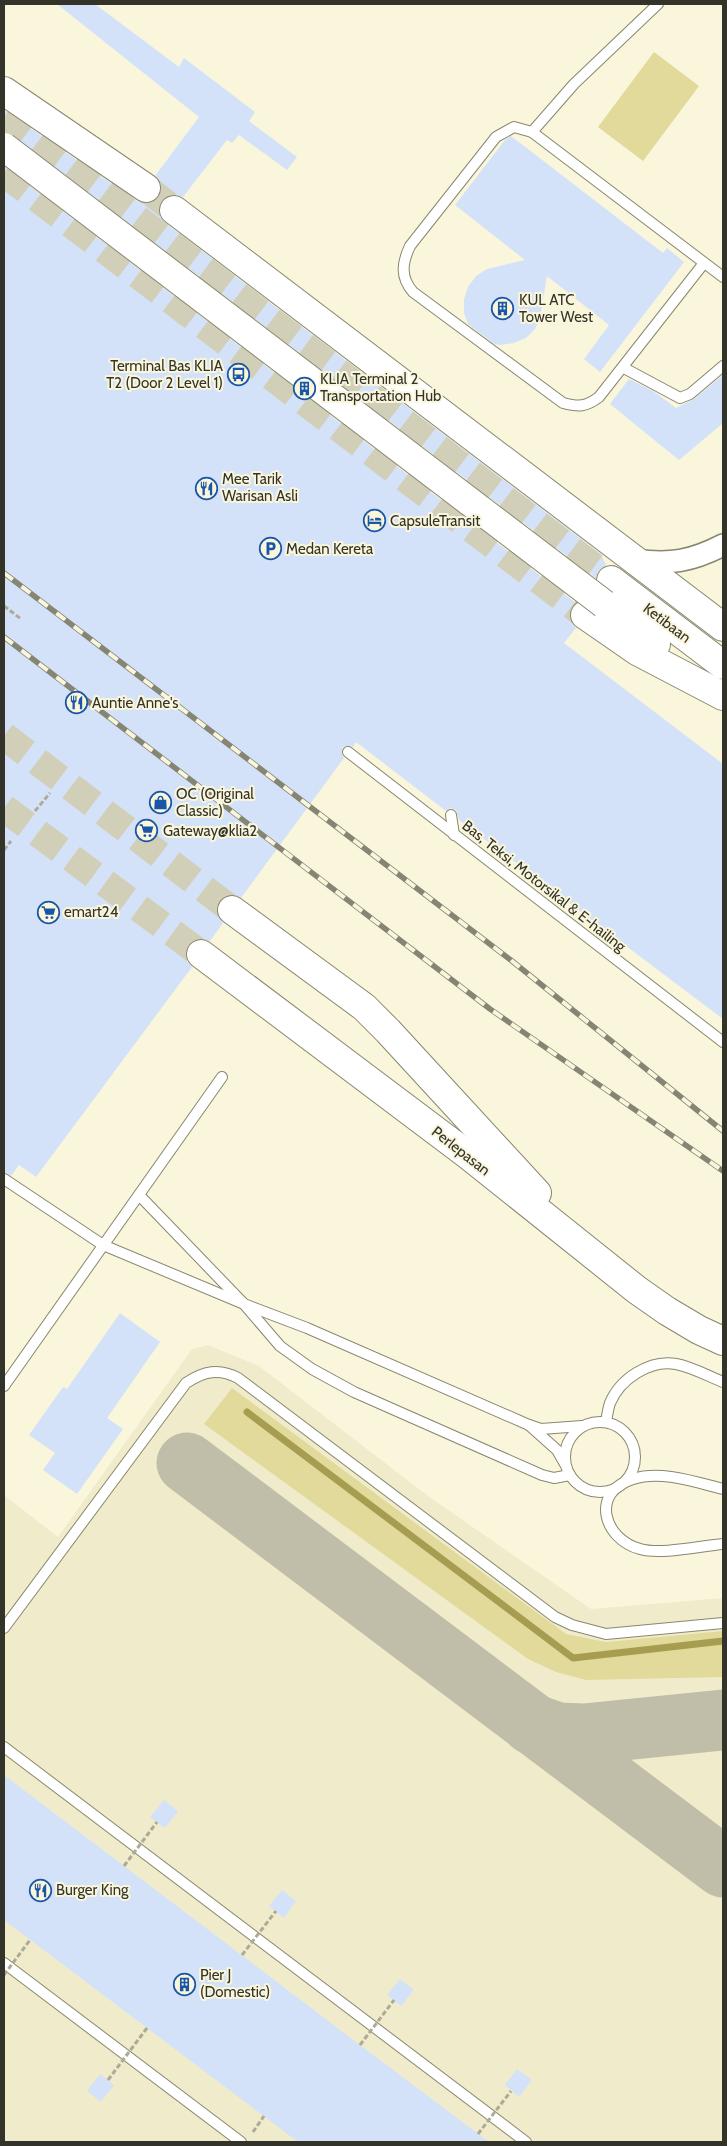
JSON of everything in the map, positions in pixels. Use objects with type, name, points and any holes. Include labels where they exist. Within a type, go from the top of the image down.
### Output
[{"type":"main road","points":[[4,90],[146,188]]},
{"type":"main road","points":[[4,147],[723,695]]},
{"type":"main road","points":[[174,210],[723,627]]},
{"type":"main road","name":"Ketibaan","points":[[612,580],[723,665]]},
{"type":"main road","points":[[585,615],[638,651],[723,695]]},
{"type":"main road","points":[[232,910],[364,1007],[607,1267]]},
{"type":"main road","name":"Perlepasan","points":[[201,954],[468,1155],[607,1267],[667,1311],[699,1330],[723,1341]]},
{"type":"street","points":[[635,560],[672,563],[688,560],[723,545]]},
{"type":"lane","points":[[532,132],[574,84],[658,4]]},
{"type":"lane","points":[[704,263],[600,397],[590,404],[579,407],[563,403],[413,292],[405,283],[403,270],[404,259],[410,246],[496,137],[514,128],[532,132],[723,277]]},
{"type":"lane","points":[[624,368],[680,398],[690,394],[723,366]]},
{"type":"lane","name":"Bas, Teksi, Motorsikal & E-hailing","points":[[348,752],[723,1042]]},
{"type":"lane","points":[[451,814],[454,835]]},
{"type":"lane","points":[[4,1386],[222,1077]]},
{"type":"lane","points":[[4,1179],[104,1245],[244,1304],[307,1328],[529,1425],[547,1429],[606,1422],[617,1426],[632,1443],[634,1454],[633,1466],[629,1476],[607,1499],[606,1513],[612,1530],[627,1543],[650,1551],[723,1544]]},
{"type":"lane","points":[[139,1195],[244,1304],[280,1346],[312,1369],[354,1392],[542,1476],[554,1478],[570,1475]]},
{"type":"lane","points":[[606,1422],[610,1402],[618,1391],[638,1372],[651,1365],[676,1364],[723,1382]]},
{"type":"lane","points":[[4,1628],[186,1383],[205,1372],[219,1371],[238,1378],[556,1617],[564,1621],[588,1630],[606,1634],[723,1623]]},
{"type":"lane","points":[[529,1425],[558,1450],[570,1475],[578,1484],[588,1489],[610,1490],[632,1479],[657,1476],[723,1489]]},
{"type":"lane","points":[[566,1464],[565,1453],[568,1442],[575,1432],[583,1426]]},
{"type":"lane","points":[[4,1747],[526,2142]]},
{"type":"lane","points":[[4,1963],[245,2139]]},
{"type":"path","points":[[4,606],[21,619]]},
{"type":"path","points":[[35,811],[50,793]]},
{"type":"path","points":[[4,850],[11,841]]},
{"type":"path","points":[[124,1866],[157,1822]]},
{"type":"path","points":[[242,1955],[276,1911]]},
{"type":"path","points":[[4,1974],[30,1940]]},
{"type":"path","points":[[360,2045],[394,2000]]},
{"type":"path","points":[[108,2080],[147,2028]]},
{"type":"path","points":[[478,2134],[511,2091]]},
{"type":"path","points":[[245,2139],[264,2116]]},
{"type":"shaded area","points":[[654,52],[699,86],[643,161],[598,127]]},
{"type":"shaded area","points":[[208,1345],[259,1366],[428,1496],[591,1609],[723,1598],[723,2142],[4,2142],[4,1495],[58,1537],[192,1349]]},
{"type":"shaded area","points":[[232,1388],[566,1634],[606,1642],[723,1631],[723,1677],[586,1680],[556,1672],[528,1659],[204,1424]]},
{"type":"building","points":[[57,4],[95,4],[179,67],[184,58],[255,112],[249,121],[297,157],[287,170],[239,135],[232,143],[227,140],[183,197],[175,194],[162,200],[158,209],[164,222],[601,554],[606,565],[599,570],[596,578],[13,135],[4,132],[4,110],[137,201],[145,204],[153,202],[159,196],[162,189],[160,182],[155,176],[199,117]]},
{"type":"building","points":[[511,136],[663,253],[667,248],[684,262],[600,372],[584,359],[609,325],[547,276],[540,318],[535,329],[526,338],[514,343],[494,344],[468,324],[464,313],[464,299],[468,287],[476,276],[487,269],[525,260],[455,205],[505,140]]},
{"type":"building","points":[[4,166],[576,603],[569,614],[571,622],[576,628],[564,643],[723,764],[723,1019],[459,820],[456,810],[450,808],[446,811],[356,742],[353,747],[346,746],[342,748],[344,758],[241,898],[234,895],[226,896],[219,901],[216,909],[223,923],[210,941],[195,939],[188,945],[186,960],[192,967],[36,1177],[19,1165],[11,1176],[4,1172]]},
{"type":"building","points":[[723,375],[723,423],[679,460],[610,404],[629,379],[653,391],[676,408],[694,399]]},
{"type":"building","points":[[120,1313],[160,1342],[107,1418],[123,1429],[77,1494],[43,1470],[55,1453],[29,1435],[63,1387],[67,1389]]},
{"type":"building","name":"Pier J (Domestic)","points":[[4,1775],[489,2142],[298,2142],[4,1920]]},
{"type":"building","points":[[164,1800],[178,1811],[165,1828],[150,1817]]},
{"type":"building","points":[[282,1890],[296,1901],[284,1918],[269,1906]]},
{"type":"building","points":[[400,1979],[414,1990],[401,2006],[387,1995]]},
{"type":"building","points":[[517,2069],[532,2080],[519,2097],[505,2085]]},
{"type":"building","points":[[100,2074],[114,2085],[101,2102],[87,2091]]},
{"type":"waterway","points":[[247,1412],[573,1658],[723,1641]]},
{"type":"taxiway","points":[[187,1463],[723,1867]]},
{"type":"taxiway","points":[[532,1724],[558,1733],[584,1734],[723,1720]]},
{"type":"tunnel","points":[[4,117],[611,580]]},
{"type":"tunnel","points":[[4,173],[585,615]]},
{"type":"tunnel","points":[[146,188],[174,210]]},
{"type":"tunnel","points":[[4,736],[232,910]]},
{"type":"tunnel","points":[[4,808],[201,954]]},
{"type":"railway","points":[[4,573],[512,961],[723,1131]]},
{"type":"railway","points":[[4,637],[490,1009],[723,1171]]},
{"type":"place","name":"KUL ATC Tower West","points":[[503,309]]},
{"type":"place","name":"Terminal Bas KLIA T2 (Door 2 Level 1)","points":[[239,375]]},
{"type":"place","name":"KLIA Terminal 2 Transportation Hub","points":[[304,388]]},
{"type":"place","name":"Mee Tarik Warisan Asli","points":[[206,488]]},
{"type":"place","name":"CapsuleTransit","points":[[374,521]]},
{"type":"place","name":"Medan Kereta","points":[[270,549]]},
{"type":"place","name":"Auntie Anne's","points":[[76,703]]},
{"type":"place","name":"OC (Original Classic)","points":[[160,803]]},
{"type":"place","name":"Gateway@klia2","points":[[147,831]]},
{"type":"place","name":"emart24","points":[[48,912]]},
{"type":"place","name":"Burger King","points":[[40,1890]]},
{"type":"place","name":"Pier J (Domestic)","points":[[184,1984]]}]
